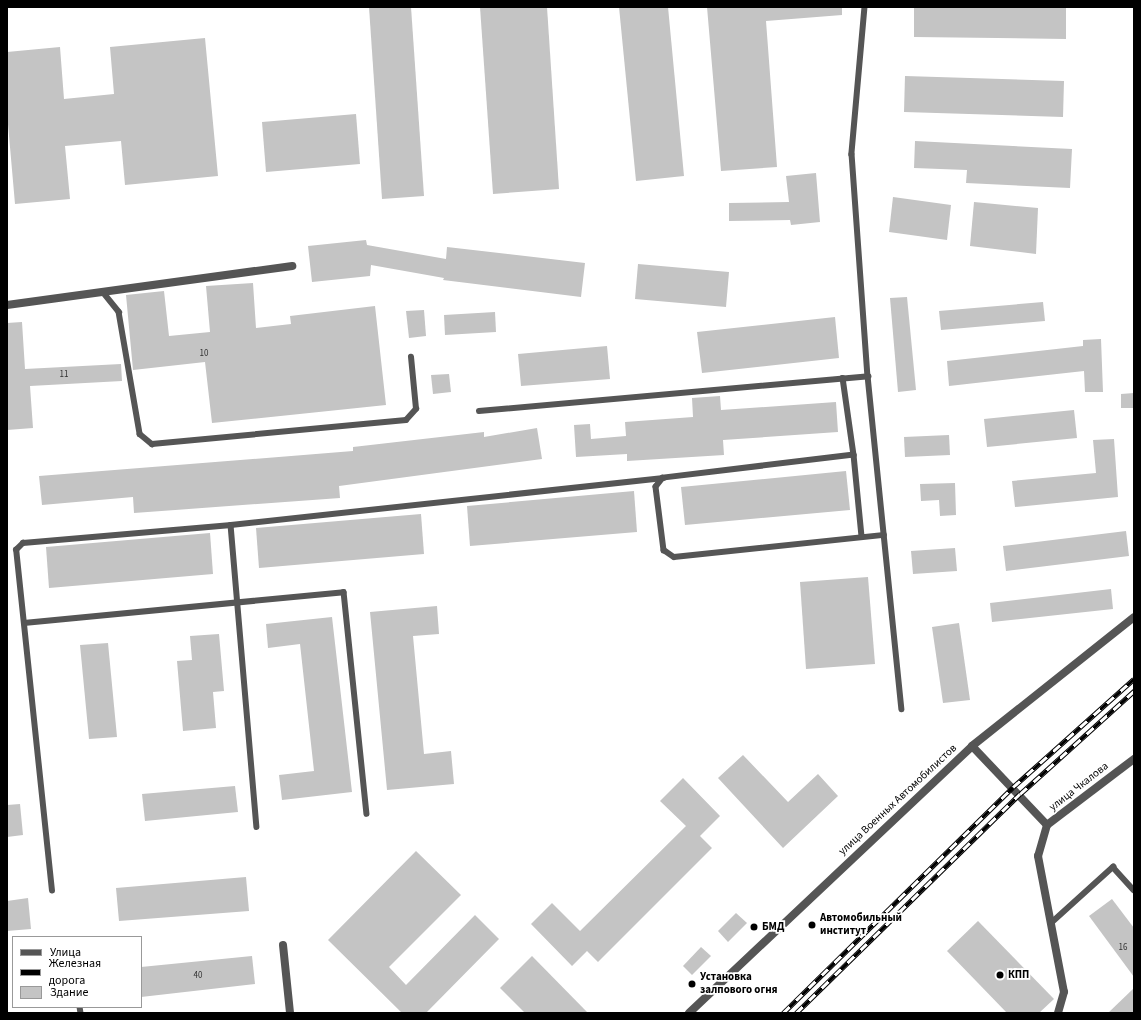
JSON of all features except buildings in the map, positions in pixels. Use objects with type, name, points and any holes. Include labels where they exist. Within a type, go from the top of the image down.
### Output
[{"type":"street","points":[[7,305],[292,266]]},
{"type":"street","name":"улица Военных Автомобилистов","points":[[689,1013],[972,746],[1134,617]]},
{"type":"street","name":"улица Чкалова","points":[[972,746],[1048,825],[1134,759]]},
{"type":"street","points":[[1048,825],[1038,856],[1064,992],[1058,1013]]},
{"type":"street","points":[[283,945],[290,1013]]},
{"type":"lane","points":[[865,7],[852,154],[868,376],[902,709]]},
{"type":"lane","points":[[103,292],[119,312],[140,434],[152,444],[406,420],[416,409],[411,357]]},
{"type":"lane","points":[[479,411],[868,376]]},
{"type":"lane","points":[[843,378],[854,455],[862,538]]},
{"type":"lane","points":[[52,891],[16,550],[23,543],[231,525],[664,478],[854,455]]},
{"type":"lane","points":[[664,478],[656,487],[664,550],[674,557],[884,535]]},
{"type":"lane","points":[[231,525],[257,827]]},
{"type":"lane","points":[[24,624],[238,601],[344,592],[367,814]]},
{"type":"lane","points":[[1051,923],[1113,867],[1134,890]]},
{"type":"railway","points":[[783,1013],[1013,787],[1134,679]]},
{"type":"railway","points":[[796,1013],[1020,794],[1134,691]]},
{"type":"place","name":"Автомобильный институт","points":[[812,925]]},
{"type":"place","name":"БМД","points":[[754,927]]},
{"type":"place","name":"КПП","points":[[1000,975]]},
{"type":"place","name":"Установка залпового огня","points":[[692,984]]}]
